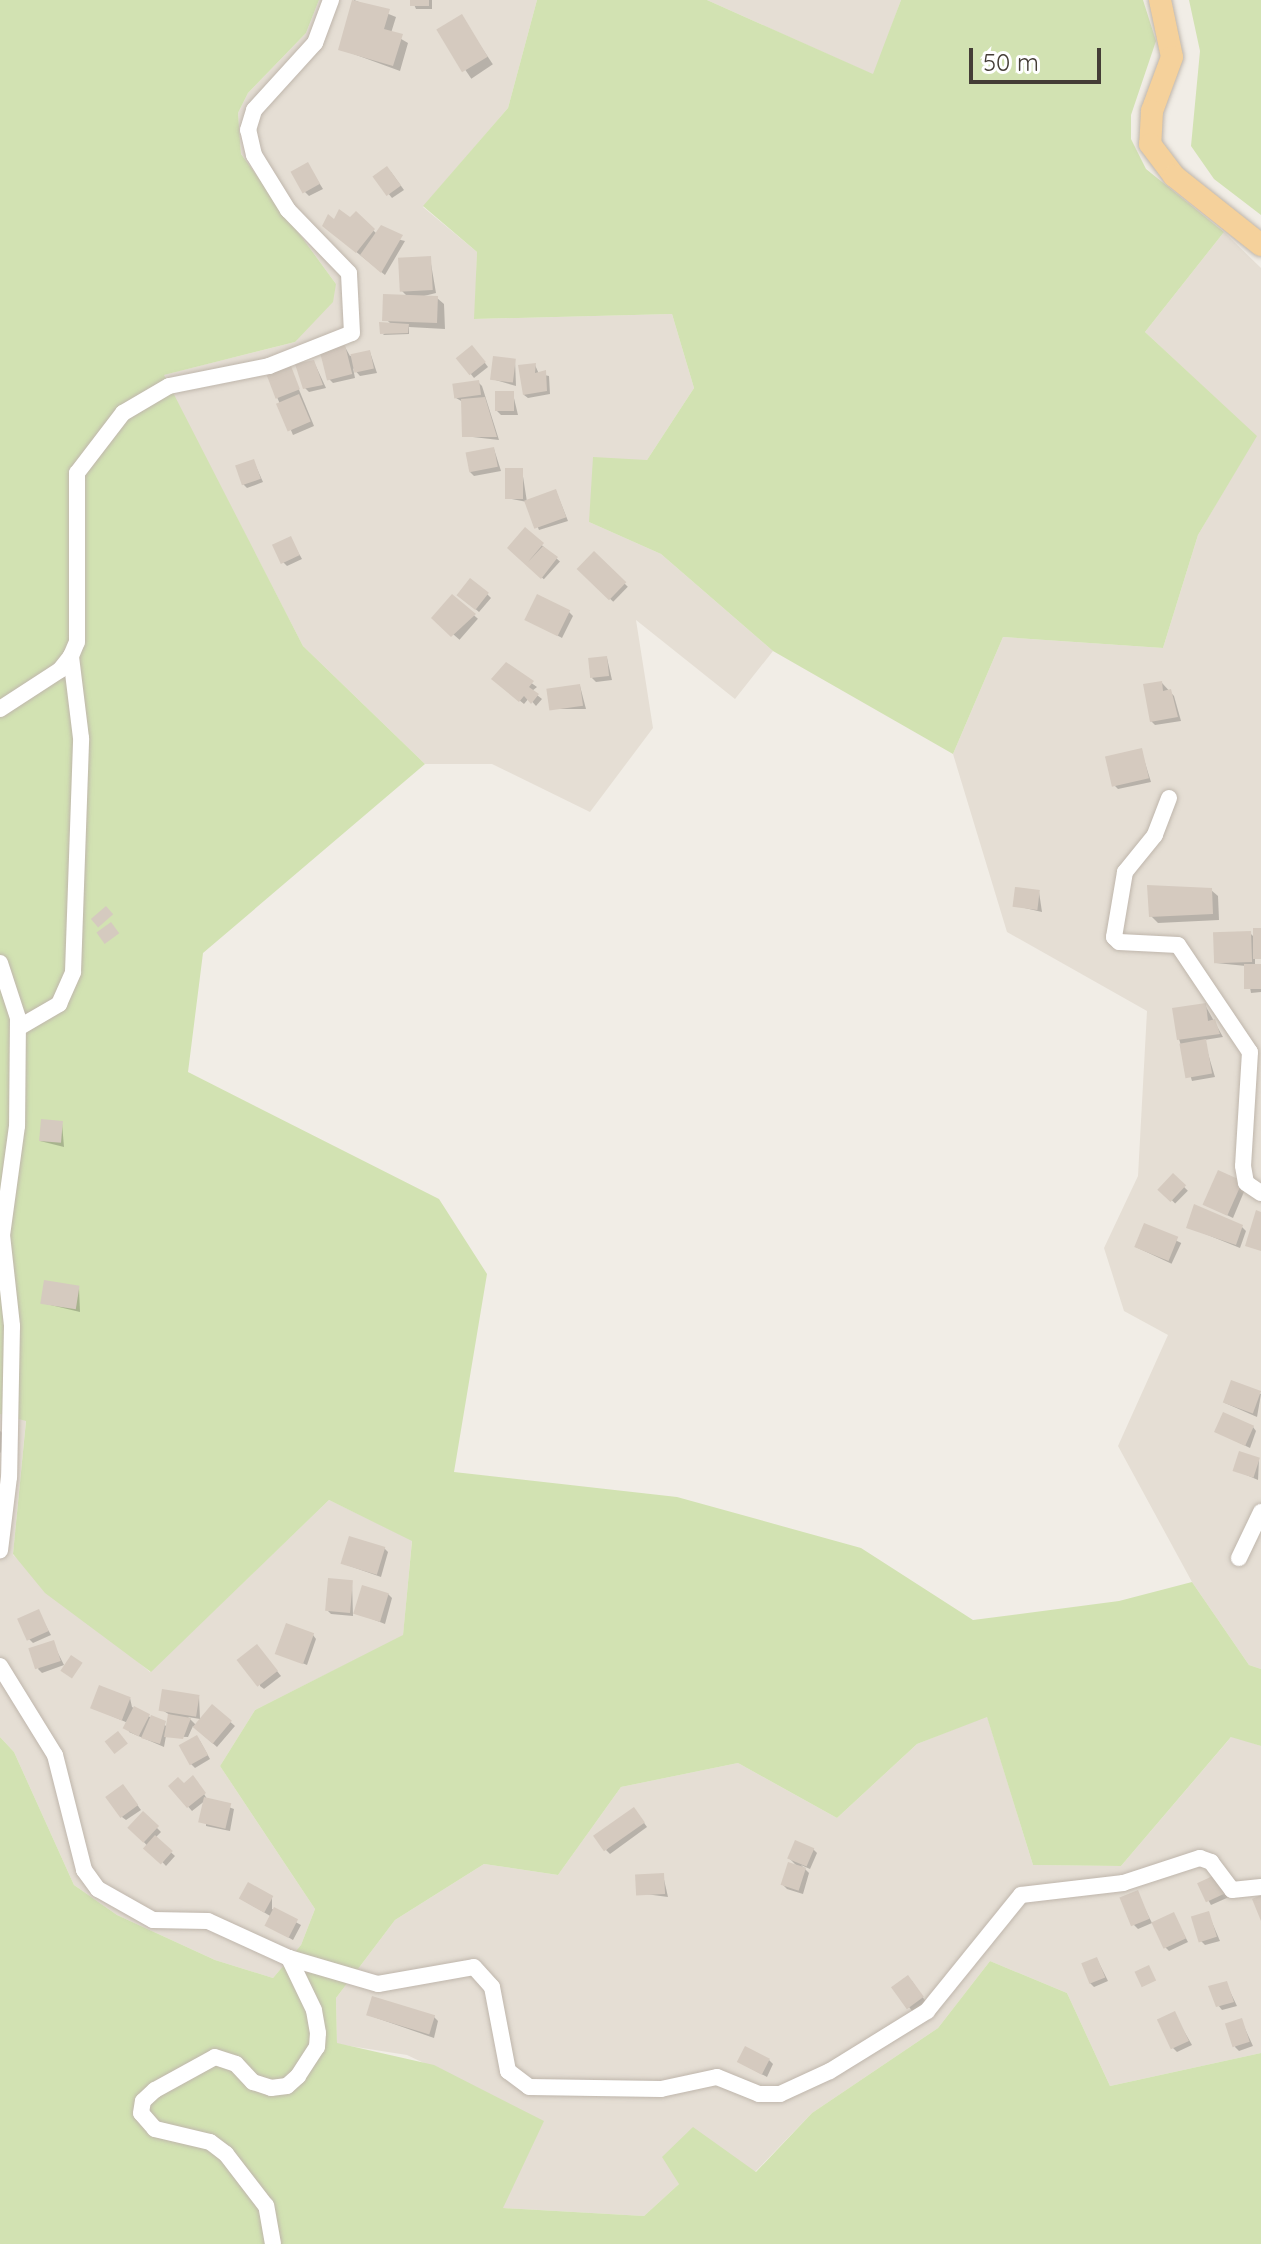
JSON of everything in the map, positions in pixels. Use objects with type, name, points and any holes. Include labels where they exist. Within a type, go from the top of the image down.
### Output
[{"type":"main road","points":[[1160,0],[1172,57],[1152,111],[1150,144],[1174,176],[1261,245]]},
{"type":"street","points":[[0,709],[60,670],[77,642],[77,473],[123,413],[169,386],[269,366],[352,333],[349,273],[288,210],[254,155],[248,130],[254,110],[315,43],[331,0]]},
{"type":"street","points":[[18,1028],[59,1004],[73,972],[81,738],[71,656]]},
{"type":"street","points":[[1169,798],[1155,835],[1125,872],[1114,937],[1119,942],[1178,945],[1255,1052],[1243,1166],[1246,1183],[1261,1193]]},
{"type":"street","points":[[0,963],[18,1028],[17,1126],[2,1235],[12,1326],[9,1477],[0,1550]]},
{"type":"street","points":[[1239,1558],[1261,1512]]},
{"type":"street","points":[[0,1666],[55,1755],[89,1880],[153,1920],[208,1921],[289,1958],[378,1984],[474,1967],[492,1987],[508,2071],[529,2087],[661,2089],[717,2077],[759,2094],[780,2094],[830,2071],[927,2011],[1021,1895],[1123,1883],[1200,1858],[1211,1862],[1232,1890],[1261,1887]]},
{"type":"street","points":[[273,2244],[266,2206],[226,2154],[210,2142],[155,2129],[141,2113],[143,2101],[155,2090],[215,2057],[236,2064],[253,2082],[271,2088],[287,2086],[298,2076],[317,2047],[318,2033],[314,2010],[289,1958]]},
{"type":"shaded area","points":[[319,0],[537,0],[508,108],[423,207],[477,252],[475,319],[672,314],[694,388],[647,460],[589,522],[661,554],[773,651],[735,699],[636,620],[653,728],[590,812],[492,764],[425,764],[303,646],[163,375],[295,342],[336,284],[241,154],[238,113],[248,93],[306,33]]},
{"type":"shaded area","points":[[707,0],[901,0],[874,75]]},
{"type":"shaded area","points":[[1224,232],[1261,268],[1261,1669],[1249,1665],[1192,1582],[1118,1446],[1168,1335],[1124,1311],[1104,1248],[1138,1176],[1147,1011],[1007,932],[953,754],[1003,637],[1163,648],[1198,535],[1256,436],[1145,332]]},
{"type":"shaded area","points":[[0,1414],[26,1420],[13,1555],[150,1672],[329,1500],[412,1540],[403,1636],[255,1710],[220,1766],[315,1909],[301,1945],[273,1978],[215,1960],[117,1915],[74,1885],[14,1752],[0,1737]]},
{"type":"shaded area","points":[[987,1716],[1033,1865],[1121,1866],[1232,1736],[1261,1746],[1261,2053],[1110,2086],[1067,1993],[990,1961],[938,2028],[812,2113],[755,2172],[693,2128],[679,2184],[644,2216],[502,2208],[466,2083],[407,2055],[337,2044],[336,1998],[395,1920],[484,1864],[558,1875],[621,1787],[738,1763],[837,1818],[917,1744]]},
{"type":"green space","points":[[0,0],[319,0],[306,33],[248,93],[238,113],[241,154],[336,284],[333,302],[295,342],[164,375],[303,646],[425,764],[203,953],[188,1072],[439,1199],[487,1274],[454,1472],[677,1497],[861,1548],[973,1620],[1119,1601],[1192,1582],[1249,1665],[1261,1669],[1261,1746],[1231,1737],[1121,1866],[1033,1865],[987,1717],[917,1744],[837,1818],[738,1763],[621,1787],[558,1875],[484,1864],[395,1920],[336,1998],[337,2043],[434,2065],[544,2121],[503,2208],[644,2216],[679,2184],[662,2157],[693,2127],[756,2172],[812,2113],[938,2028],[990,1961],[1067,1993],[1110,2086],[1261,2053],[1261,2244],[0,2244],[0,1737],[14,1752],[74,1885],[117,1915],[215,1960],[273,1978],[301,1945],[315,1909],[220,1766],[255,1710],[403,1635],[412,1541],[329,1500],[151,1672],[45,1593],[13,1554],[26,1421],[0,1414]]},
{"type":"green space","points":[[537,0],[707,0],[873,74],[901,0],[1143,0],[1156,41],[1131,115],[1131,139],[1146,169],[1224,232],[1145,332],[1257,436],[1198,535],[1163,648],[1003,637],[953,754],[773,651],[661,554],[589,522],[593,457],[647,460],[694,388],[672,314],[474,319],[477,252],[423,206],[508,108]]},
{"type":"green space","points":[[1189,0],[1261,0],[1261,215],[1214,179],[1191,146],[1200,51]]},
{"type":"building","points":[[352,0],[390,9],[384,29],[403,34],[393,66],[338,50]]},
{"type":"building","points":[[410,0],[429,0],[429,6],[410,6]]},
{"type":"building","points":[[462,14],[488,57],[462,72],[436,29]]},
{"type":"building","points":[[308,162],[320,184],[303,194],[291,172]]},
{"type":"building","points":[[387,166],[401,185],[387,196],[372,177]]},
{"type":"building","points":[[339,209],[350,217],[356,211],[375,229],[356,253],[322,226],[328,214],[334,219]]},
{"type":"building","points":[[381,225],[403,235],[381,273],[360,255]]},
{"type":"building","points":[[431,256],[433,290],[400,292],[398,258]]},
{"type":"building","points":[[383,294],[438,296],[437,323],[382,321]]},
{"type":"building","points":[[379,322],[409,324],[408,333],[380,334]]},
{"type":"building","points":[[345,345],[352,374],[327,380],[320,351]]},
{"type":"building","points":[[472,345],[486,362],[470,375],[456,358]]},
{"type":"building","points":[[370,350],[374,369],[354,373],[350,354]]},
{"type":"building","points":[[493,356],[516,359],[513,383],[490,380]]},
{"type":"building","points":[[314,360],[323,385],[303,389],[295,364]]},
{"type":"building","points":[[536,363],[535,373],[546,370],[547,391],[523,395],[518,365]]},
{"type":"building","points":[[291,366],[300,389],[276,399],[267,375]]},
{"type":"building","points":[[479,380],[481,395],[454,399],[452,384]]},
{"type":"building","points":[[495,391],[514,391],[514,411],[495,411]]},
{"type":"building","points":[[299,394],[311,422],[288,431],[276,404]]},
{"type":"building","points":[[485,397],[497,437],[462,437],[461,399]]},
{"type":"building","points":[[494,447],[498,467],[469,472],[466,453]]},
{"type":"building","points":[[254,459],[261,479],[242,485],[235,466]]},
{"type":"building","points":[[505,468],[523,468],[523,499],[505,499]]},
{"type":"building","points":[[556,489],[566,517],[534,529],[524,501]]},
{"type":"building","points":[[525,527],[544,543],[528,562],[543,546],[558,557],[541,579],[507,548]]},
{"type":"building","points":[[291,536],[300,555],[281,564],[272,545]]},
{"type":"building","points":[[594,551],[626,582],[609,600],[577,569]]},
{"type":"building","points":[[470,578],[489,593],[475,610],[456,595]]},
{"type":"building","points":[[452,594],[476,614],[451,637],[431,618]]},
{"type":"building","points":[[537,594],[570,610],[558,636],[524,620]]},
{"type":"building","points":[[607,656],[609,676],[590,678],[588,658]]},
{"type":"building","points":[[506,662],[534,681],[529,687],[539,694],[531,704],[524,696],[519,702],[491,679]]},
{"type":"building","points":[[1162,681],[1163,691],[1171,689],[1178,717],[1150,722],[1143,684]]},
{"type":"building","points":[[580,684],[583,706],[549,711],[546,689]]},
{"type":"building","points":[[1142,748],[1149,778],[1112,787],[1105,757]]},
{"type":"building","points":[[1147,885],[1212,888],[1213,914],[1149,917]]},
{"type":"building","points":[[1015,887],[1040,890],[1037,910],[1013,907]]},
{"type":"building","points":[[106,906],[113,914],[98,927],[91,919]]},
{"type":"building","points":[[111,922],[119,933],[105,944],[96,933]]},
{"type":"building","points":[[1253,928],[1261,928],[1261,959],[1253,959]]},
{"type":"building","points":[[1251,931],[1252,962],[1214,963],[1213,932]]},
{"type":"building","points":[[1244,964],[1261,964],[1261,989],[1244,989]]},
{"type":"building","points":[[1206,1003],[1208,1021],[1215,1019],[1220,1034],[1177,1040],[1172,1008]]},
{"type":"building","points":[[1206,1039],[1212,1073],[1185,1078],[1179,1044]]},
{"type":"building","points":[[41,1119],[63,1121],[61,1143],[39,1141]]},
{"type":"building","points":[[1218,1170],[1243,1181],[1227,1216],[1203,1205]]},
{"type":"building","points":[[1173,1173],[1186,1185],[1170,1202],[1157,1190]]},
{"type":"building","points":[[1194,1204],[1243,1225],[1236,1245],[1186,1228]]},
{"type":"building","points":[[1256,1210],[1261,1212],[1261,1251],[1245,1246]]},
{"type":"building","points":[[1144,1223],[1178,1237],[1169,1261],[1134,1247]]},
{"type":"building","points":[[44,1280],[80,1286],[76,1309],[40,1304]]},
{"type":"building","points":[[1231,1380],[1261,1391],[1253,1413],[1223,1403]]},
{"type":"building","points":[[1223,1412],[1254,1426],[1245,1446],[1214,1432]]},
{"type":"building","points":[[1239,1451],[1260,1458],[1253,1478],[1233,1471]]},
{"type":"building","points":[[349,1536],[385,1547],[377,1575],[341,1564]]},
{"type":"building","points":[[328,1578],[353,1580],[350,1613],[325,1611]]},
{"type":"building","points":[[362,1585],[389,1593],[380,1622],[353,1614]]},
{"type":"building","points":[[39,1609],[49,1631],[27,1641],[17,1619]]},
{"type":"building","points":[[286,1623],[314,1633],[303,1664],[275,1654]]},
{"type":"building","points":[[54,1640],[61,1661],[35,1669],[28,1648]]},
{"type":"building","points":[[257,1644],[278,1671],[257,1687],[237,1660]]},
{"type":"building","points":[[71,1655],[83,1663],[72,1679],[60,1671]]},
{"type":"building","points":[[99,1685],[131,1697],[122,1721],[90,1708]]},
{"type":"building","points":[[162,1689],[200,1695],[196,1717],[159,1711]]},
{"type":"building","points":[[212,1704],[232,1721],[213,1744],[193,1727]]},
{"type":"building","points":[[134,1706],[150,1714],[139,1736],[123,1728]]},
{"type":"building","points":[[168,1714],[191,1718],[183,1739],[164,1737]]},
{"type":"building","points":[[151,1715],[166,1721],[160,1744],[141,1738]]},
{"type":"building","points":[[118,1731],[128,1744],[114,1754],[105,1741]]},
{"type":"building","points":[[197,1735],[208,1755],[190,1765],[179,1745]]},
{"type":"building","points":[[193,1775],[206,1793],[187,1808],[168,1786],[178,1777],[184,1783]]},
{"type":"building","points":[[123,1784],[138,1805],[120,1818],[105,1797]]},
{"type":"building","points":[[204,1797],[231,1803],[225,1829],[198,1822]]},
{"type":"building","points":[[634,1807],[645,1823],[604,1851],[593,1836]]},
{"type":"building","points":[[143,1811],[159,1826],[143,1843],[127,1828]]},
{"type":"building","points":[[155,1835],[173,1851],[161,1864],[143,1848]]},
{"type":"building","points":[[795,1840],[814,1848],[807,1867],[787,1858]]},
{"type":"building","points":[[788,1862],[806,1868],[799,1891],[781,1885]]},
{"type":"building","points":[[664,1873],[665,1894],[636,1895],[635,1875]]},
{"type":"building","points":[[1217,1874],[1226,1893],[1206,1902],[1197,1883]]},
{"type":"building","points":[[248,1882],[273,1896],[264,1913],[239,1899]]},
{"type":"building","points":[[1138,1890],[1150,1919],[1131,1926],[1119,1897]]},
{"type":"building","points":[[1261,1895],[1261,1921],[1252,1899]]},
{"type":"building","points":[[274,1907],[298,1919],[289,1938],[264,1926]]},
{"type":"building","points":[[1209,1911],[1217,1937],[1199,1942],[1191,1917]]},
{"type":"building","points":[[1174,1912],[1186,1938],[1164,1949],[1151,1923]]},
{"type":"building","points":[[1097,1957],[1105,1977],[1089,1984],[1081,1963]]},
{"type":"building","points":[[1149,1965],[1156,1980],[1142,1987],[1134,1972]]},
{"type":"building","points":[[908,1975],[924,1997],[907,2009],[891,1987]]},
{"type":"building","points":[[1227,1981],[1234,2002],[1216,2007],[1208,1986]]},
{"type":"building","points":[[372,1996],[435,2015],[429,2034],[366,2015]]},
{"type":"building","points":[[1175,2011],[1189,2041],[1171,2049],[1157,2019]]},
{"type":"building","points":[[1242,2018],[1250,2042],[1233,2047],[1225,2024]]},
{"type":"building","points":[[745,2046],[770,2059],[762,2075],[737,2062]]}]
